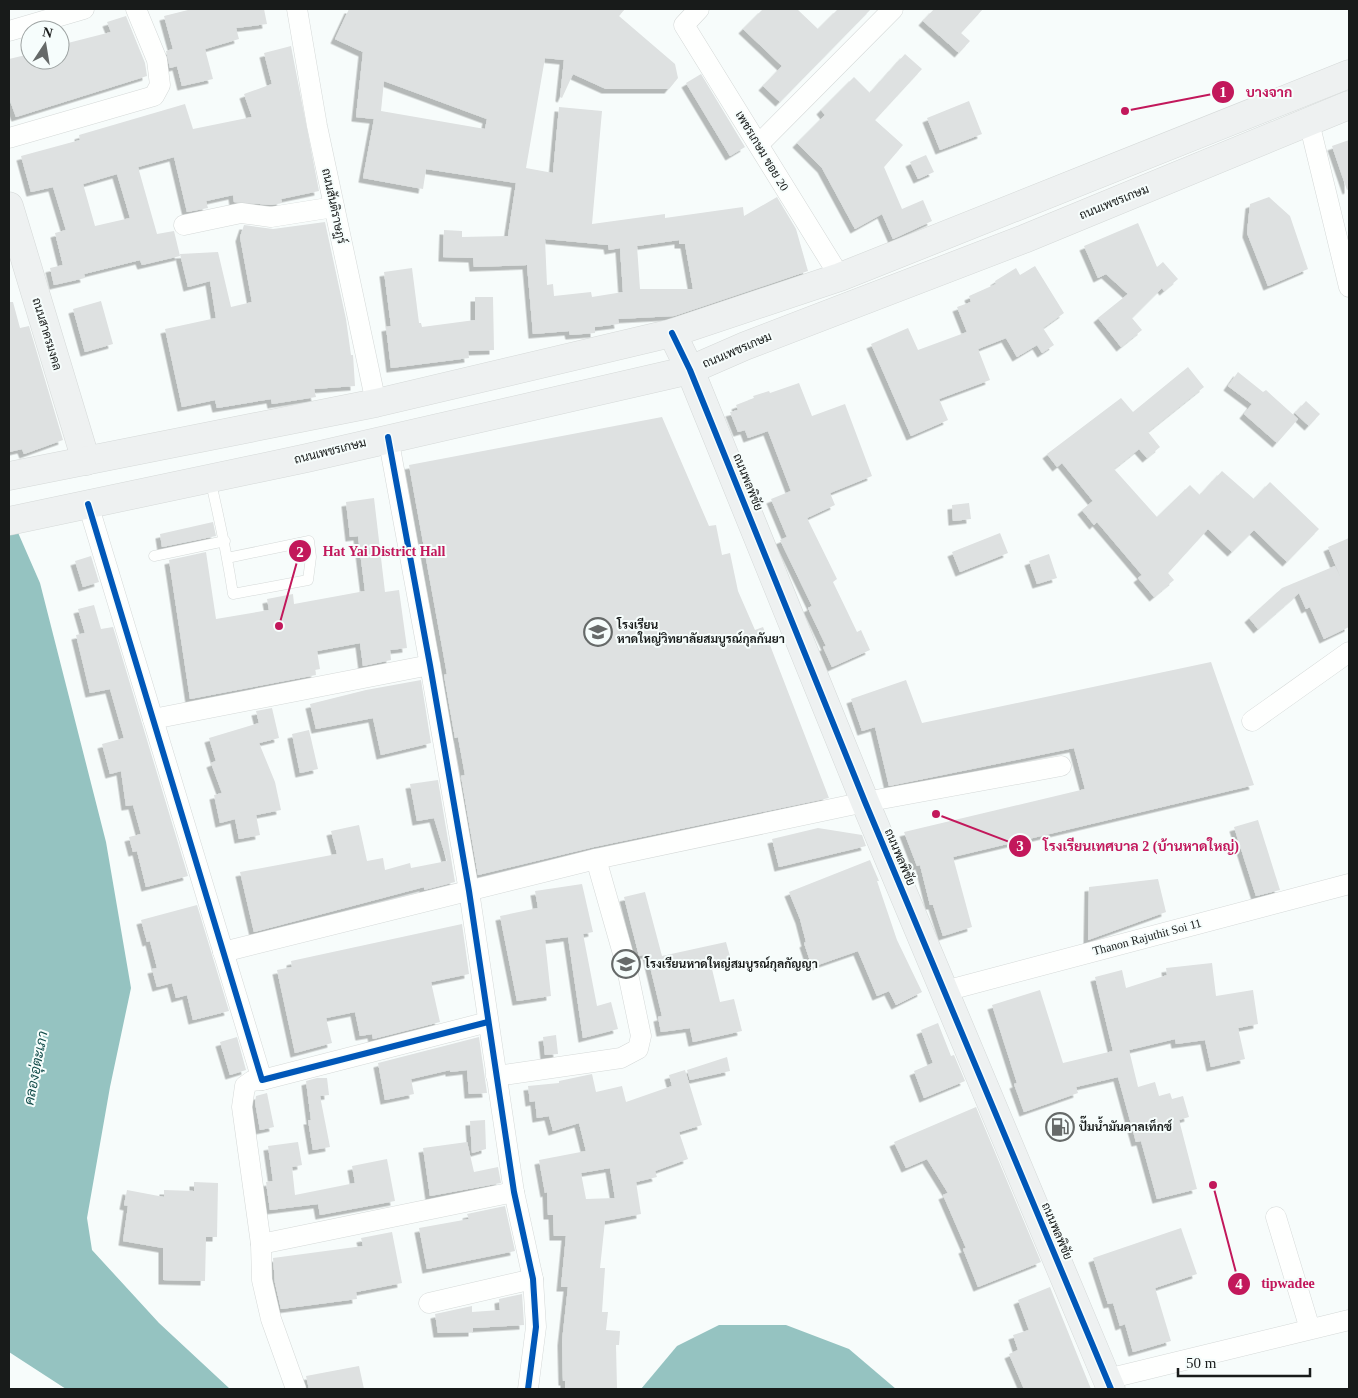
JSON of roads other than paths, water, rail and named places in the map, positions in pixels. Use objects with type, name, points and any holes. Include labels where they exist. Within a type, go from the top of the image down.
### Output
[{"type":"main road","points":[[9,476],[376,403],[672,333],[840,277],[1349,74]]},
{"type":"main road","name":"ถนนเพชรเกษม","points":[[9,521],[210,478],[690,370],[746,346],[1024,239],[1349,105]]},
{"type":"main road","name":"ถนนสาครมงคล","points":[[9,206],[86,461]]},
{"type":"main road","name":"ถนนพลพิชัย","points":[[672,333],[690,370],[865,802],[1109,1384]]},
{"type":"street","points":[[9,31],[84,9]]},
{"type":"street","points":[[9,138],[154,96],[160,85],[157,60],[136,9]]},
{"type":"street","name":"ถนนสันติราษฎร์","points":[[297,9],[317,126],[376,403]]},
{"type":"street","name":"เพชรเกษม ซอย 20","points":[[699,9],[684,25],[760,144],[773,171],[840,277]]},
{"type":"street","points":[[760,144],[893,9]]},
{"type":"street","points":[[1309,122],[1349,287]]},
{"type":"street","points":[[184,225],[241,213],[272,217],[334,207]]},
{"type":"street","points":[[388,438],[469,892],[514,1192],[534,1280],[536,1326],[528,1389]]},
{"type":"street","points":[[88,504],[262,1080]]},
{"type":"street","points":[[1252,721],[1349,652]]},
{"type":"street","points":[[153,719],[430,665]]},
{"type":"street","points":[[223,952],[596,859],[865,802],[1061,766]]},
{"type":"street","points":[[496,1076],[621,1058],[638,1049],[641,1036],[626,964],[596,859]]},
{"type":"street","name":"Thanon Rajuthit Soi 11","points":[[945,991],[1349,884]]},
{"type":"street","points":[[296,1389],[271,1319],[262,1280],[262,1244],[242,1096],[245,1086],[252,1081],[488,1022]]},
{"type":"street","points":[[262,1244],[514,1192]]},
{"type":"street","points":[[1276,1217],[1310,1329]]},
{"type":"street","points":[[429,1303],[534,1280]]},
{"type":"street","points":[[1109,1384],[1349,1320]]},
{"type":"lane","points":[[210,478],[225,541],[233,594],[308,580],[311,557],[309,541],[228,558]]},
{"type":"lane","points":[[154,556],[225,541]]},
{"type":"water","name":"คลองอุ่ตะเภา","points":[[9,512],[40,583],[106,842],[131,988],[110,1087],[87,1218],[92,1250],[159,1323],[230,1389],[66,1389],[9,1352]]},
{"type":"water","points":[[719,1325],[786,1325],[849,1349],[896,1389],[641,1389],[677,1346]]},
{"type":"place","name":"บางจาก","points":[[1125,111]]},
{"type":"place","name":"Hat Yai District Hall","points":[[279,626]]},
{"type":"place","name":"โรงเรียน หาดใหญ่วิทยาลัยสมบูรณ์กุลกันยา","points":[[598,632]]},
{"type":"place","name":"โรงเรียนเทศบาล 2 (บ้านหาดใหญ่)","points":[[936,814]]},
{"type":"place","name":"โรงเรียนหาดใหญ่สมบูรณ์กุลกัญญา","points":[[626,964]]},
{"type":"place","name":"ปั๊มน้ำมันคาลเท็กซ์","points":[[1060,1127]]},
{"type":"place","name":"tipwadee","points":[[1213,1185]]}]
